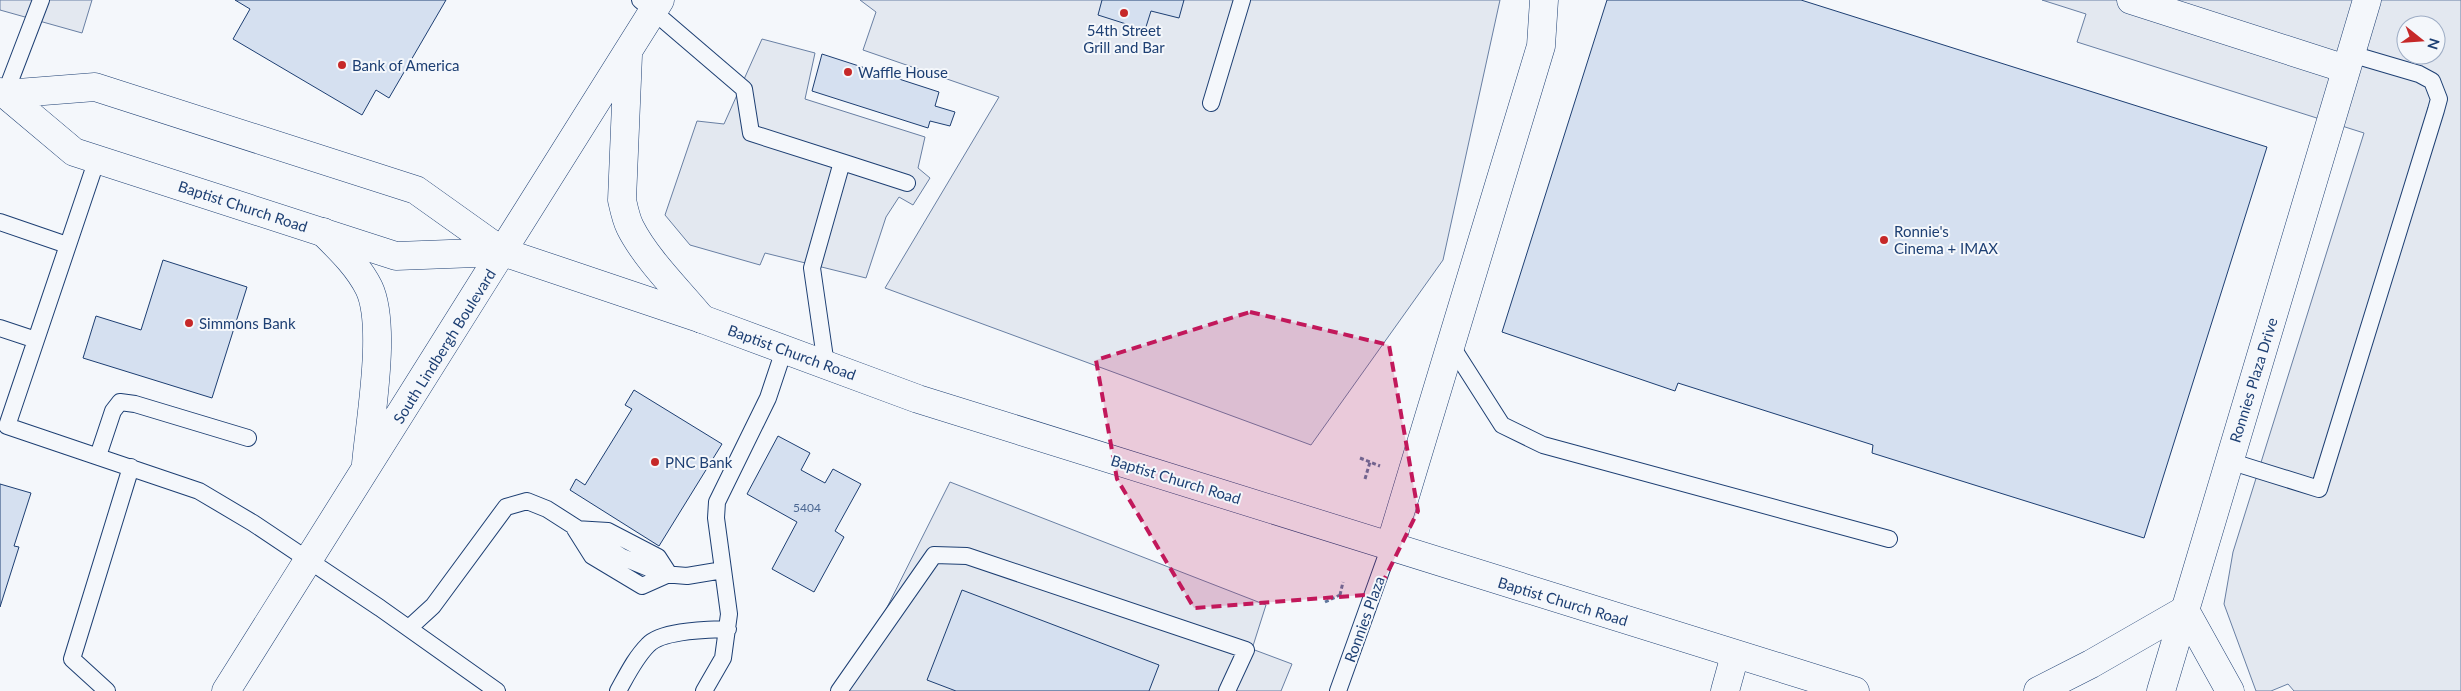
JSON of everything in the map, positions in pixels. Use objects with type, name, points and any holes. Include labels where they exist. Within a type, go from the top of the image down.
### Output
[{"type":"street","points":[[1390,546],[1541,46],[1544,0]]},
{"type":"street","points":[[2131,0],[2349,61]]},
{"type":"street","name":"Ronnies Plaza Drive","points":[[2160,691],[2367,0]]},
{"type":"street","name":"South Lindbergh Boulevard","points":[[226,691],[628,53],[651,4]]},
{"type":"street","points":[[628,53],[622,200],[630,226],[644,249],[702,319]]},
{"type":"street","name":"Baptist Church Road","points":[[3,93],[95,88],[416,190],[503,252],[702,319],[918,399],[1855,691]]},
{"type":"street","name":"Baptist Church Road","points":[[3,93],[74,152],[396,256],[503,252]]},
{"type":"street","points":[[323,232],[352,262],[369,288],[378,314],[378,340],[365,470]]},
{"type":"street","points":[[2038,691],[2185,610],[2230,691]]},
{"type":"street","points":[[1725,691],[1735,655]]},
{"type":"lane","points":[[3,93],[41,0]]},
{"type":"lane","points":[[1211,103],[1242,0]]},
{"type":"lane","points":[[651,4],[744,89],[751,133],[907,183]]},
{"type":"lane","points":[[2229,461],[2319,489],[2436,110],[2438,99],[2432,81],[2419,74],[2349,61]]},
{"type":"lane","points":[[97,159],[36,340],[4,424],[198,490],[253,523],[308,562],[409,628],[497,691]]},
{"type":"lane","points":[[826,365],[812,268],[842,162]]},
{"type":"lane","points":[[0,222],[67,244]]},
{"type":"lane","points":[[0,328],[36,340]]},
{"type":"lane","points":[[1451,345],[1502,425],[1543,445],[1889,538]]},
{"type":"lane","points":[[704,691],[723,658],[728,629],[729,614],[716,518],[717,502],[768,398],[784,350]]},
{"type":"lane","points":[[98,456],[113,411],[120,402],[135,404],[248,438]]},
{"type":"lane","points":[[107,691],[72,660],[131,467]]},
{"type":"lane","points":[[409,628],[433,606],[506,507],[527,501],[546,509],[622,557],[663,574],[687,576],[723,570]]},
{"type":"lane","name":"Ronnies Plaza","points":[[1338,691],[1390,546]]},
{"type":"lane","points":[[841,691],[934,555],[967,556],[1246,650],[1227,691]]},
{"type":"lane","points":[[618,691],[649,643],[678,634],[728,629]]},
{"type":"path","points":[[1360,458],[1384,468]]},
{"type":"path","points":[[1365,479],[1370,462]]},
{"type":"path","points":[[1340,595],[1343,582]]},
{"type":"path","points":[[1340,595],[1346,598]]},
{"type":"path","points":[[1325,602],[1340,595]]},
{"type":"highlighted area","points":[[1250,312],[1389,345],[1418,511],[1377,594],[1194,608],[1117,479],[1096,360]]},
{"type":"shaded area","points":[[0,0],[92,0],[82,33],[0,10]]},
{"type":"shaded area","points":[[860,0],[1500,0],[1443,260],[1311,445],[885,288],[999,97],[863,50],[876,12]]},
{"type":"shaded area","points":[[2042,0],[2461,0],[2461,691],[2294,691],[2288,684],[2271,691],[2256,691],[2224,604],[2233,552],[2364,133],[2077,42],[2086,14]]},
{"type":"shaded area","points":[[762,39],[815,53],[805,99],[925,137],[918,168],[930,178],[913,205],[899,197],[886,217],[866,278],[765,253],[760,265],[690,245],[665,215],[697,121],[724,124]]},
{"type":"shaded area","points":[[950,482],[1266,605],[1252,649],[1292,664],[1281,691],[845,691]]},
{"type":"building","name":"Bank of America","points":[[235,0],[446,0],[389,98],[376,90],[362,115],[233,39],[250,9]]},
{"type":"building","name":"54th Street Grill and Bar","points":[[1102,0],[1184,0],[1179,18],[1151,11],[1145,30],[1098,15]]},
{"type":"building","name":"Ronnie's Cinema + IMAX","points":[[1607,0],[1801,0],[2267,147],[2144,538],[1872,453],[1873,445],[1678,383],[1675,391],[1502,332]]},
{"type":"building","name":"Waffle House","points":[[822,54],[939,92],[935,106],[955,112],[950,126],[930,121],[928,128],[812,91]]},
{"type":"building","name":"Simmons Bank","points":[[163,260],[247,287],[212,398],[83,358],[96,316],[141,330]]},
{"type":"building","name":"PNC Bank","points":[[634,390],[722,444],[659,546],[570,490],[576,479],[585,485],[632,409],[625,405]]},
{"type":"building","points":[[778,436],[810,453],[801,470],[825,483],[833,469],[861,484],[835,531],[844,537],[814,592],[772,569],[797,522],[747,494]]},
{"type":"building","points":[[0,484],[31,493],[14,546],[19,547],[0,607]]},
{"type":"building","points":[[962,590],[1159,665],[1149,691],[956,691],[927,680]]},
{"type":"place","name":"54th Street Grill and Bar","points":[[1124,13]]},
{"type":"place","name":"Bank of America","points":[[342,65]]},
{"type":"place","name":"Waffle House","points":[[848,72]]},
{"type":"place","name":"Ronnie's Cinema + IMAX","points":[[1884,240]]},
{"type":"place","name":"Simmons Bank","points":[[189,323]]},
{"type":"place","name":"PNC Bank","points":[[655,462]]}]
